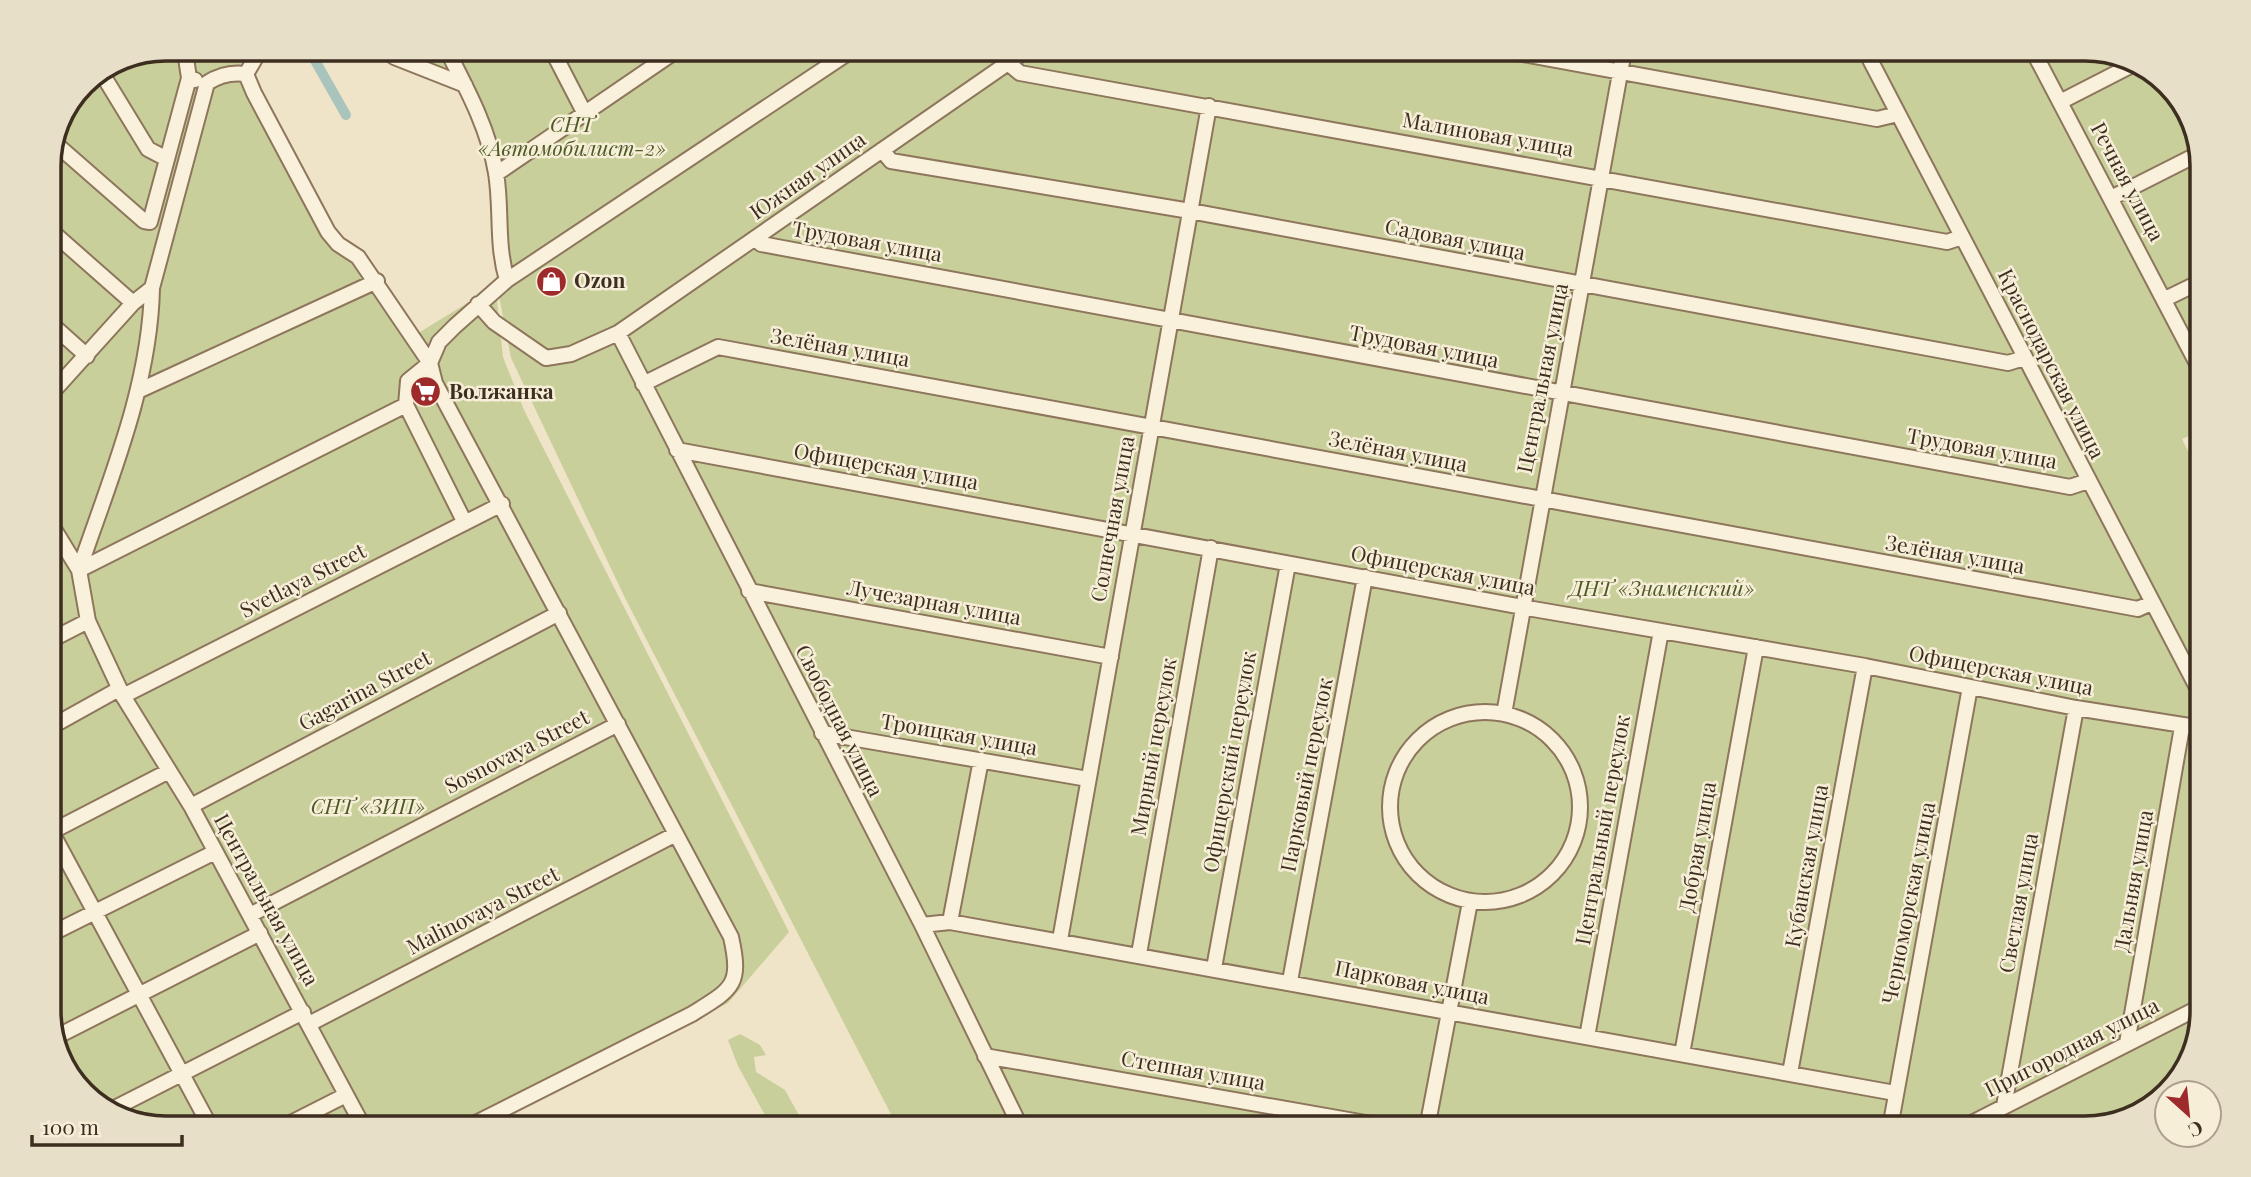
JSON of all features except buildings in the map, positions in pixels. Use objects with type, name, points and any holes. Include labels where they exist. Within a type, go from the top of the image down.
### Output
[{"type":"street","points":[[63,150],[144,220],[150,222],[189,78],[186,61]]},
{"type":"street","points":[[246,74],[254,61]]},
{"type":"street","points":[[404,61],[465,85]]},
{"type":"street","points":[[453,61],[480,120],[496,174],[500,259],[507,280]]},
{"type":"street","points":[[558,61],[585,114]]},
{"type":"street","points":[[496,174],[658,61]]},
{"type":"street","points":[[465,523],[406,405],[408,381],[430,363],[439,342],[507,280],[836,61]]},
{"type":"street","name":"Южная улица","points":[[478,304],[494,322],[546,358],[570,354],[618,333],[1011,61]]},
{"type":"street","points":[[1564,61],[1877,119],[1898,114]]},
{"type":"street","name":"Центральная улица","points":[[1504,714],[1622,61]]},
{"type":"street","name":"Краснодарская улица","points":[[1871,61],[2190,675]]},
{"type":"street","name":"Речная улица","points":[[2038,61],[2190,349]]},
{"type":"street","name":"Малиновая улица","points":[[1008,63],[1020,73],[1947,242],[1962,237]]},
{"type":"street","points":[[2060,102],[2124,69]]},
{"type":"street","points":[[79,570],[138,391],[151,318],[152,288],[207,83],[216,77],[236,72],[246,74]]},
{"type":"street","points":[[246,74],[328,232],[338,244],[358,257],[377,281],[430,363],[435,383],[731,937],[738,967],[728,992],[692,1014],[490,1116]]},
{"type":"street","points":[[189,78],[207,83]]},
{"type":"street","points":[[106,81],[148,149],[167,159]]},
{"type":"street","name":"Солнечная улица","points":[[1060,940],[1209,106]]},
{"type":"street","name":"Садовая улица","points":[[882,150],[891,161],[1190,211],[2008,363],[2024,358]]},
{"type":"street","points":[[2111,198],[2190,158]]},
{"type":"street","name":"Трудовая улица","points":[[755,238],[761,244],[2070,487],[2088,481]]},
{"type":"street","points":[[61,240],[133,303]]},
{"type":"street","points":[[138,391],[377,281]]},
{"type":"street","points":[[2165,299],[2190,287]]},
{"type":"street","points":[[61,383],[133,303],[152,288]]},
{"type":"street","points":[[61,333],[87,356]]},
{"type":"street","name":"Свободная улица","points":[[618,333],[922,925],[1015,1116]]},
{"type":"street","name":"Зелёная улица","points":[[643,384],[718,346],[1541,501],[2138,609],[2151,603]]},
{"type":"street","points":[[79,570],[406,405]]},
{"type":"street","name":"Офицерская улица","points":[[677,450],[2190,727]]},
{"type":"street","name":"Svetlaya Street","points":[[61,722],[502,504]]},
{"type":"street","name":"Мирный переулок","points":[[1139,954],[1211,548]]},
{"type":"street","points":[[61,549],[79,570]]},
{"type":"street","name":"Офицерский переулок","points":[[1214,968],[1288,564]]},
{"type":"street","name":"Центральная улица","points":[[79,570],[88,621],[121,692],[191,806],[357,1116]]},
{"type":"street","name":"Парковый переулок","points":[[1290,981],[1365,577]]},
{"type":"street","name":"Лучезарная улица","points":[[749,591],[1111,657]]},
{"type":"street","name":"Gagarina Street","points":[[191,806],[559,613]]},
{"type":"street","points":[[61,635],[88,621]]},
{"type":"street","name":"Центральный переулок","points":[[1587,1037],[1661,631]]},
{"type":"street","name":"Добрая улица","points":[[1682,1054],[1756,648]]},
{"type":"street","name":"Кубанская улица","points":[[1790,1073],[1865,666]]},
{"type":"street","name":"Черноморская улица","points":[[1891,1116],[1970,687]]},
{"type":"street","name":"Светлая улица","points":[[2004,1106],[2076,708]]},
{"type":"street","points":[[1465,714],[1504,714],[1540,729],[1562,751],[1578,788],[1581,808],[1575,838],[1561,865],[1539,887],[1511,900],[1470,902],[1435,890],[1413,871],[1395,838],[1390,820],[1390,791],[1405,757],[1416,741],[1438,724],[1465,714]]},
{"type":"street","name":"Sosnovaya Street","points":[[250,915],[618,724]]},
{"type":"street","name":"Дальняя улица","points":[[2127,1043],[2182,727]]},
{"type":"street","name":"Троицкая улица","points":[[822,733],[1088,779]]},
{"type":"street","points":[[950,922],[981,760]]},
{"type":"street","points":[[61,824],[169,771]]},
{"type":"street","name":"Malinovaya Street","points":[[120,1105],[183,1073],[306,1018],[676,834]]},
{"type":"street","points":[[61,847],[205,1116]]},
{"type":"street","points":[[61,928],[215,852]]},
{"type":"street","points":[[1429,1116],[1470,902]]},
{"type":"street","name":"Парковая улица","points":[[922,925],[950,922],[1060,940],[1895,1093]]},
{"type":"street","points":[[64,1033],[260,933]]},
{"type":"street","name":"Пригородная улица","points":[[1985,1116],[2190,1012]]},
{"type":"street","name":"Степная улица","points":[[985,1056],[1326,1116]]},
{"type":"street","points":[[305,1116],[346,1095]]},
{"type":"green space","name":"СНТ «ЗИП»","points":[[258,61],[252,75],[340,239],[370,261],[415,335],[492,288],[497,300],[503,357],[524,410],[789,932],[728,1003],[505,1116],[153,1115],[120,1105],[108,1098],[87,1080],[79,1069],[67,1044],[61,1017],[61,160],[72,120],[97,87],[114,75],[153,62]]},
{"type":"green space","name":"СНТ «Автомобилист-2»","points":[[404,61],[836,61],[507,280],[496,174],[465,85]]},
{"type":"green space","name":"ДНТ «Знаменский»","points":[[851,61],[2084,61],[2105,63],[2131,72],[2154,87],[2172,108],[2184,133],[2190,160],[2190,435],[2182,439],[2190,455],[2190,1010],[2188,1031],[2179,1057],[2164,1079],[2153,1079],[2153,1090],[2137,1102],[2112,1112],[2084,1116],[892,1116],[625,598],[511,358],[499,296]]},
{"type":"green space","points":[[740,1034],[760,1045],[766,1055],[754,1057],[756,1072],[785,1090],[799,1116],[765,1116],[738,1066],[728,1040]]},
{"type":"waterway","points":[[315,61],[346,115]]},
{"type":"place","name":"Ozon","points":[[551,281]]},
{"type":"place","name":"Волжанка","points":[[426,392]]}]
